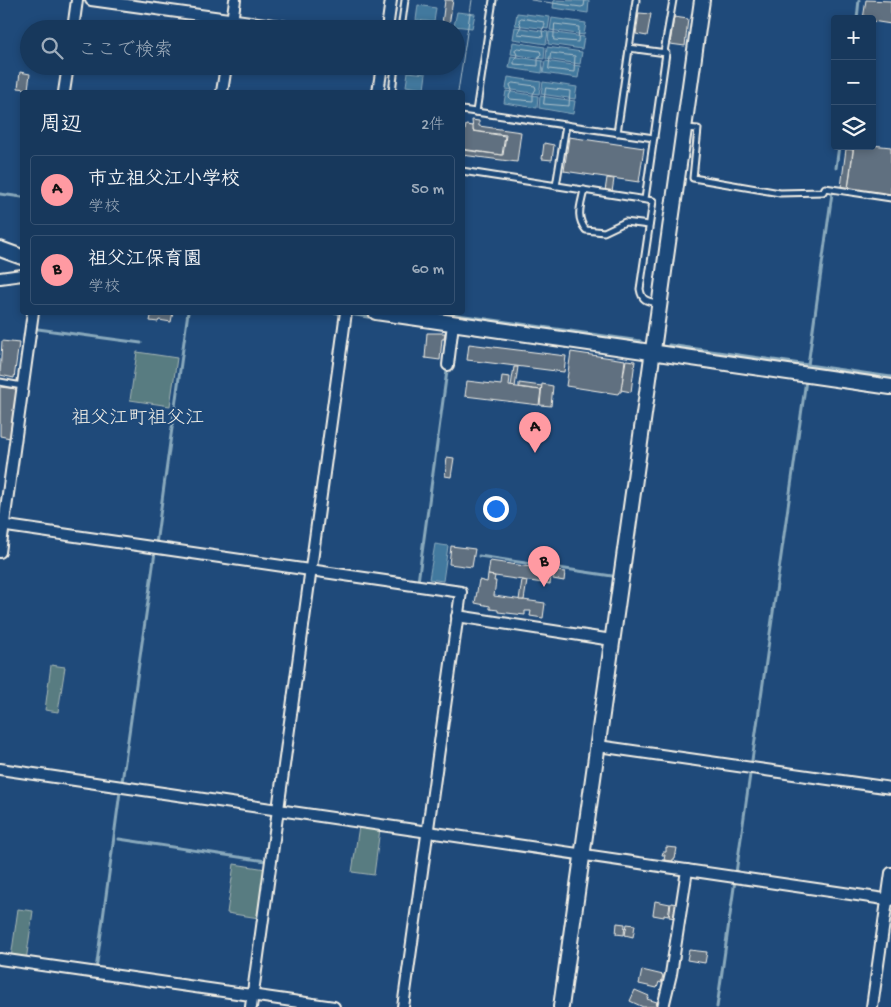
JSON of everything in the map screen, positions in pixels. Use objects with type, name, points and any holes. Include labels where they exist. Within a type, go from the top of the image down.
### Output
[{"type":"street","points":[[74,20],[77,0]]},
{"type":"street","points":[[91,0],[208,20]]},
{"type":"street","points":[[232,20],[235,0]]},
{"type":"street","points":[[388,20],[391,0]]},
{"type":"street","points":[[561,1007],[702,0]]},
{"type":"street","points":[[64,90],[67,75]]},
{"type":"street","points":[[222,90],[225,75]]},
{"type":"street","points":[[378,90],[381,75]]},
{"type":"street","points":[[0,249],[20,256]]},
{"type":"street","points":[[0,278],[20,275]]},
{"type":"street","points":[[0,552],[32,315]]},
{"type":"street","points":[[251,1007],[346,315]]},
{"type":"street","points":[[395,315],[891,387]]},
{"type":"street","points":[[448,365],[453,324]]},
{"type":"street","points":[[2,526],[461,592],[403,1007]]},
{"type":"street","points":[[458,616],[612,640]]},
{"type":"street","points":[[598,746],[891,788]]},
{"type":"street","points":[[0,770],[889,900]]},
{"type":"street","points":[[663,1007],[671,974],[687,870]]},
{"type":"street","points":[[872,1007],[889,900],[891,873]]},
{"type":"street","points":[[0,959],[334,1007]]},
{"type":"lane","points":[[402,20],[405,0]]},
{"type":"lane","points":[[476,112],[493,0]]},
{"type":"lane","points":[[617,133],[636,0]]},
{"type":"lane","points":[[645,199],[666,53],[664,52],[673,0]]},
{"type":"lane","points":[[629,48],[664,52]]},
{"type":"lane","points":[[392,90],[394,75]]},
{"type":"lane","points":[[465,110],[654,138]]},
{"type":"lane","points":[[556,186],[566,125]]},
{"type":"lane","points":[[684,127],[698,130],[693,178],[780,193],[823,192],[825,188],[891,198]]},
{"type":"lane","points":[[465,171],[653,200],[640,289],[641,296],[648,301],[659,303]]},
{"type":"lane","points":[[584,190],[579,217],[580,224],[586,230],[604,232],[625,222],[649,226]]},
{"type":"lane","points":[[0,382],[22,386]]},
{"type":"green space","points":[[137,352],[177,358],[170,406],[130,400]]},
{"type":"green space","points":[[51,665],[65,667],[58,712],[45,710]]},
{"type":"green space","points":[[359,826],[380,829],[374,875],[352,872]]},
{"type":"green space","points":[[234,864],[266,869],[259,918],[227,913]]},
{"type":"green space","points":[[18,909],[33,911],[26,961],[11,958]]},
{"type":"water","points":[[554,0],[589,1],[588,13],[553,8]]},
{"type":"water","points":[[418,5],[436,8],[434,20],[416,20]]},
{"type":"water","points":[[457,12],[475,14],[472,28],[465,27],[465,20],[455,20]]},
{"type":"water","points":[[517,13],[550,17],[548,29],[515,25]]},
{"type":"water","points":[[552,18],[586,23],[584,35],[550,30]]},
{"type":"water","points":[[515,27],[548,32],[546,44],[513,39]]},
{"type":"water","points":[[549,32],[584,37],[582,49],[548,44]]},
{"type":"water","points":[[513,42],[545,47],[544,59],[511,54]]},
{"type":"water","points":[[547,47],[582,52],[580,64],[546,59]]},
{"type":"water","points":[[511,56],[543,61],[542,73],[509,68]]},
{"type":"water","points":[[545,61],[580,66],[578,78],[543,73]]},
{"type":"water","points":[[408,75],[426,75],[424,89],[406,86]]},
{"type":"water","points":[[508,77],[541,82],[539,94],[506,89]]},
{"type":"water","points":[[543,82],[577,87],[575,99],[541,94]]},
{"type":"water","points":[[506,91],[538,96],[537,108],[504,103]]},
{"type":"water","points":[[540,96],[575,101],[573,114],[539,108]]},
{"type":"water","points":[[435,544],[448,546],[443,581],[429,579]]},
{"type":"building","points":[[445,0],[453,0],[450,20],[442,20]]},
{"type":"building","points":[[866,0],[891,1],[891,24],[876,22],[876,15],[864,15]]},
{"type":"building","points":[[639,13],[651,14],[647,36],[636,34]]},
{"type":"building","points":[[674,17],[688,19],[685,46],[670,44]]},
{"type":"building","points":[[20,72],[20,75],[30,75],[28,89],[18,88]]},
{"type":"building","points":[[472,120],[479,121],[479,126],[521,132],[517,162],[465,155],[465,150],[503,155],[506,135],[473,131]]},
{"type":"building","points":[[466,125],[473,126],[473,131],[505,136],[502,155],[465,149]]},
{"type":"building","points":[[569,137],[644,148],[639,182],[564,171]]},
{"type":"building","points":[[544,143],[554,145],[552,160],[542,159]]},
{"type":"building","points":[[876,145],[891,147],[891,196],[848,189],[853,150],[876,150]]},
{"type":"building","points":[[846,150],[853,150],[848,188],[841,187]]},
{"type":"building","points":[[607,178],[614,179],[612,192],[605,191]]},
{"type":"building","points":[[151,315],[172,315],[171,322],[150,321]]},
{"type":"building","points":[[427,333],[445,333],[444,339],[442,339],[440,360],[425,358]]},
{"type":"building","points":[[2,341],[19,343],[14,378],[0,375]]},
{"type":"building","points":[[469,344],[566,356],[564,372],[467,360]]},
{"type":"building","points":[[571,352],[625,360],[621,392],[618,394],[566,386]]},
{"type":"building","points":[[626,360],[635,361],[631,392],[621,390]]},
{"type":"building","points":[[514,367],[518,367],[515,387],[511,386]]},
{"type":"building","points":[[502,376],[510,377],[509,386],[541,390],[539,405],[465,396],[467,381],[501,385]]},
{"type":"building","points":[[519,383],[542,386],[541,390],[519,387]]},
{"type":"building","points":[[542,384],[553,386],[551,406],[540,405]]},
{"type":"building","points":[[0,387],[17,389],[10,438],[0,436]]},
{"type":"building","points":[[447,457],[454,458],[451,477],[445,476]]},
{"type":"building","points":[[451,546],[475,549],[472,567],[449,564]]},
{"type":"building","points":[[490,561],[552,570],[550,584],[488,575]]},
{"type":"building","points":[[555,571],[565,572],[564,581],[553,579]]},
{"type":"building","points":[[488,575],[495,576],[494,596],[545,603],[543,618],[530,616],[531,611],[525,611],[525,615],[498,612],[498,610],[490,609],[490,606],[475,603],[479,580],[487,582]]},
{"type":"building","points":[[522,580],[527,581],[524,600],[519,600]]},
{"type":"building","points":[[666,847],[677,848],[673,861],[664,860],[665,855],[662,855],[663,852],[666,852]]},
{"type":"building","points":[[655,901],[670,904],[668,916],[653,915]]},
{"type":"building","points":[[671,903],[678,904],[676,918],[669,917]]},
{"type":"building","points":[[617,923],[625,924],[624,935],[616,934]]},
{"type":"building","points":[[627,924],[635,925],[633,937],[625,935]]},
{"type":"building","points":[[689,950],[707,952],[705,963],[687,960]]},
{"type":"building","points":[[642,970],[663,975],[661,983],[659,982],[657,988],[639,984]]},
{"type":"building","points":[[635,990],[649,996],[647,999],[657,1002],[655,1007],[643,1007],[630,1001]]},
{"type":"waterway","points":[[857,15],[859,0]]},
{"type":"waterway","points":[[836,168],[838,150]]},
{"type":"waterway","points":[[808,365],[832,193]]},
{"type":"waterway","points":[[0,194],[20,197]]},
{"type":"waterway","points":[[156,544],[188,315]]},
{"type":"waterway","points":[[356,315],[374,318]]},
{"type":"waterway","points":[[458,315],[640,341]]},
{"type":"waterway","points":[[38,329],[141,343]]},
{"type":"waterway","points":[[669,345],[891,377]]},
{"type":"waterway","points":[[418,582],[447,371]]},
{"type":"waterway","points":[[717,1007],[806,380]]},
{"type":"waterway","points":[[122,782],[155,552]]},
{"type":"waterway","points":[[479,556],[612,576]]},
{"type":"waterway","points":[[96,970],[120,792]]},
{"type":"waterway","points":[[119,839],[266,861]]},
{"type":"place","name":"市立祖父江小学校","points":[[535,453]]},
{"type":"place","name":"祖父江保育園","points":[[544,587]]},
{"type":"district","name":"祖父江町祖父江","points":[[138,416]]}]
